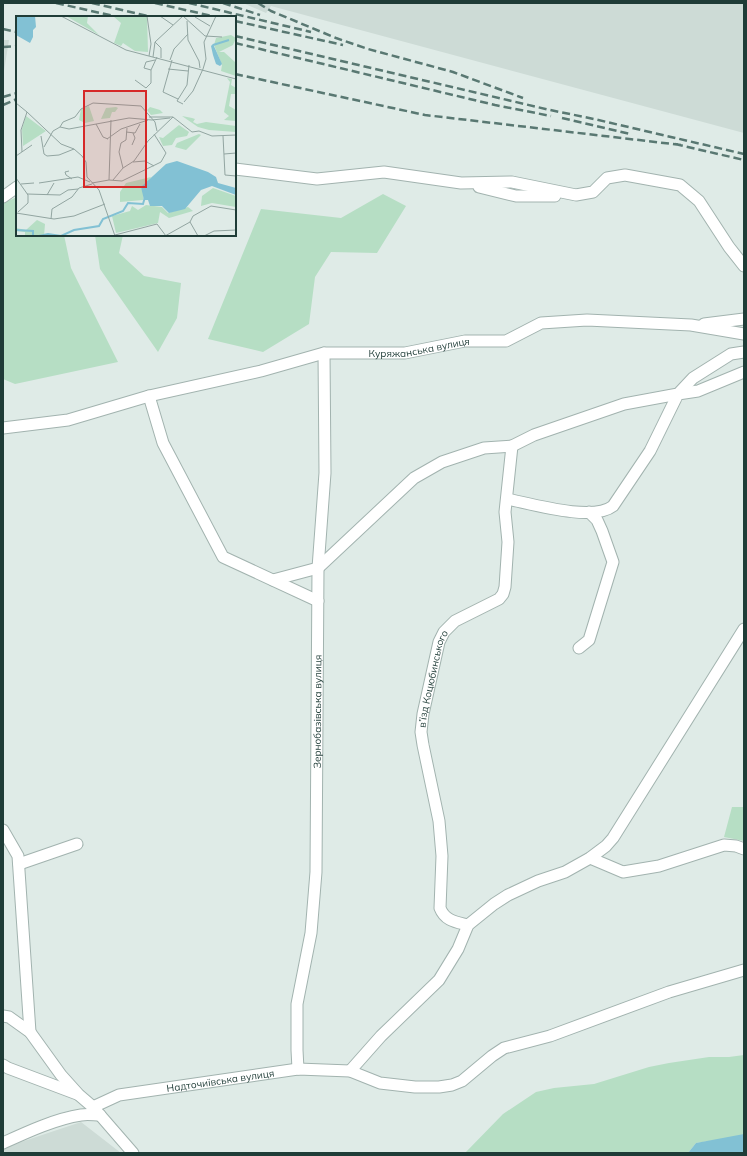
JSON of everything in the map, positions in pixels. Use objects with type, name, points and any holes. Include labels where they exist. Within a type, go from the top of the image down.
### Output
[{"type":"street","points":[[236,169],[317,179],[384,172],[461,183],[512,182],[576,195],[593,192],[607,178],[625,175],[680,185],[699,201],[728,247],[744,266]]},
{"type":"street","points":[[3,197],[16,188]]},
{"type":"street","points":[[691,325],[744,319]]},
{"type":"street","name":"Куряжанська вулиця","points":[[3,428],[68,420],[149,396],[261,371],[324,353],[405,353],[465,341],[506,341],[541,323],[587,320],[691,325]]},
{"type":"street","points":[[691,325],[744,334]]},
{"type":"street","points":[[507,499],[568,511],[589,512],[607,510],[613,506],[650,451],[678,394],[694,378],[730,354],[744,352]]},
{"type":"street","name":"Зернобазівська вулиця","points":[[298,1069],[297,1004],[311,933],[316,872],[318,568],[325,473],[324,353]]},
{"type":"street","points":[[273,580],[318,568],[414,478],[442,462],[484,448],[512,446],[534,435],[624,404],[698,391],[744,372]]},
{"type":"street","points":[[149,396],[163,443],[224,557],[318,601]]},
{"type":"street","name":"в’їзд Коцюбинського","points":[[468,926],[446,918],[442,914],[440,908],[442,856],[439,821],[421,732],[429,681],[439,642],[444,632],[455,621],[499,599],[503,594],[505,587],[508,542],[505,512],[512,446]]},
{"type":"street","points":[[580,648],[589,640],[612,568],[612,562],[602,531],[597,520],[589,512]]},
{"type":"street","points":[[350,1071],[381,1036],[439,980],[458,949],[468,926],[494,904],[508,895],[538,881],[565,872],[590,858],[606,846],[619,830],[665,753],[744,629]]},
{"type":"street","points":[[3,830],[18,856],[30,1032]]},
{"type":"street","points":[[18,864],[77,844]]},
{"type":"street","points":[[590,858],[623,872],[659,866],[724,845],[736,846],[744,849]]},
{"type":"street","name":"Надточиївська вулиця","points":[[96,1111],[119,1095],[298,1069],[350,1071],[380,1083],[415,1087],[439,1087],[452,1085],[462,1081],[504,1048],[550,1036],[669,992],[744,970]]},
{"type":"street","points":[[3,1016],[10,1017],[30,1032],[61,1076],[96,1111],[132,1153]]},
{"type":"street","points":[[3,1065],[79,1095]]},
{"type":"street","points":[[3,1142],[69,1117],[96,1111]]},
{"type":"shaded area","points":[[243,3],[744,3],[744,133],[271,6],[266,13]]},
{"type":"shaded area","points":[[3,40],[9,40],[3,77]]},
{"type":"shaded area","points":[[81,1122],[121,1153],[3,1153],[3,1148]]},
{"type":"green space","points":[[383,194],[406,206],[377,253],[331,252],[315,277],[309,324],[263,352],[208,339],[261,209],[341,218]]},
{"type":"green space","points":[[16,197],[16,236],[64,236],[71,268],[118,362],[15,384],[3,379],[3,203]]},
{"type":"green space","points":[[95,236],[123,236],[119,253],[144,276],[181,283],[177,318],[158,352],[100,269]]},
{"type":"green space","points":[[732,807],[744,807],[744,841],[724,837]]},
{"type":"green space","points":[[744,1055],[743,1136],[696,1143],[688,1153],[465,1153],[503,1114],[536,1092],[554,1088],[594,1084],[649,1067],[669,1063],[709,1057]]},
{"type":"water","points":[[744,1134],[744,1153],[688,1153],[696,1143]]},
{"type":"railway","points":[[56,3],[114,16]]},
{"type":"railway","points":[[92,3],[148,16]]},
{"type":"railway","points":[[155,3],[212,16]]},
{"type":"railway","points":[[189,3],[311,32]]},
{"type":"railway","points":[[223,3],[260,15]]},
{"type":"railway","points":[[258,3],[271,11],[336,38],[368,49],[453,72],[523,98]]},
{"type":"railway","points":[[236,21],[343,45]]},
{"type":"railway","points":[[3,29],[16,32]]},
{"type":"railway","points":[[236,36],[744,154]]},
{"type":"railway","points":[[236,43],[495,105],[551,116]]},
{"type":"railway","points":[[3,47],[16,46]]},
{"type":"railway","points":[[236,74],[425,115],[681,145]]},
{"type":"railway","points":[[3,97],[16,93]]},
{"type":"railway","points":[[3,105],[16,99]]},
{"type":"railway","points":[[562,118],[630,134]]},
{"type":"railway","points":[[675,144],[744,160]]}]
